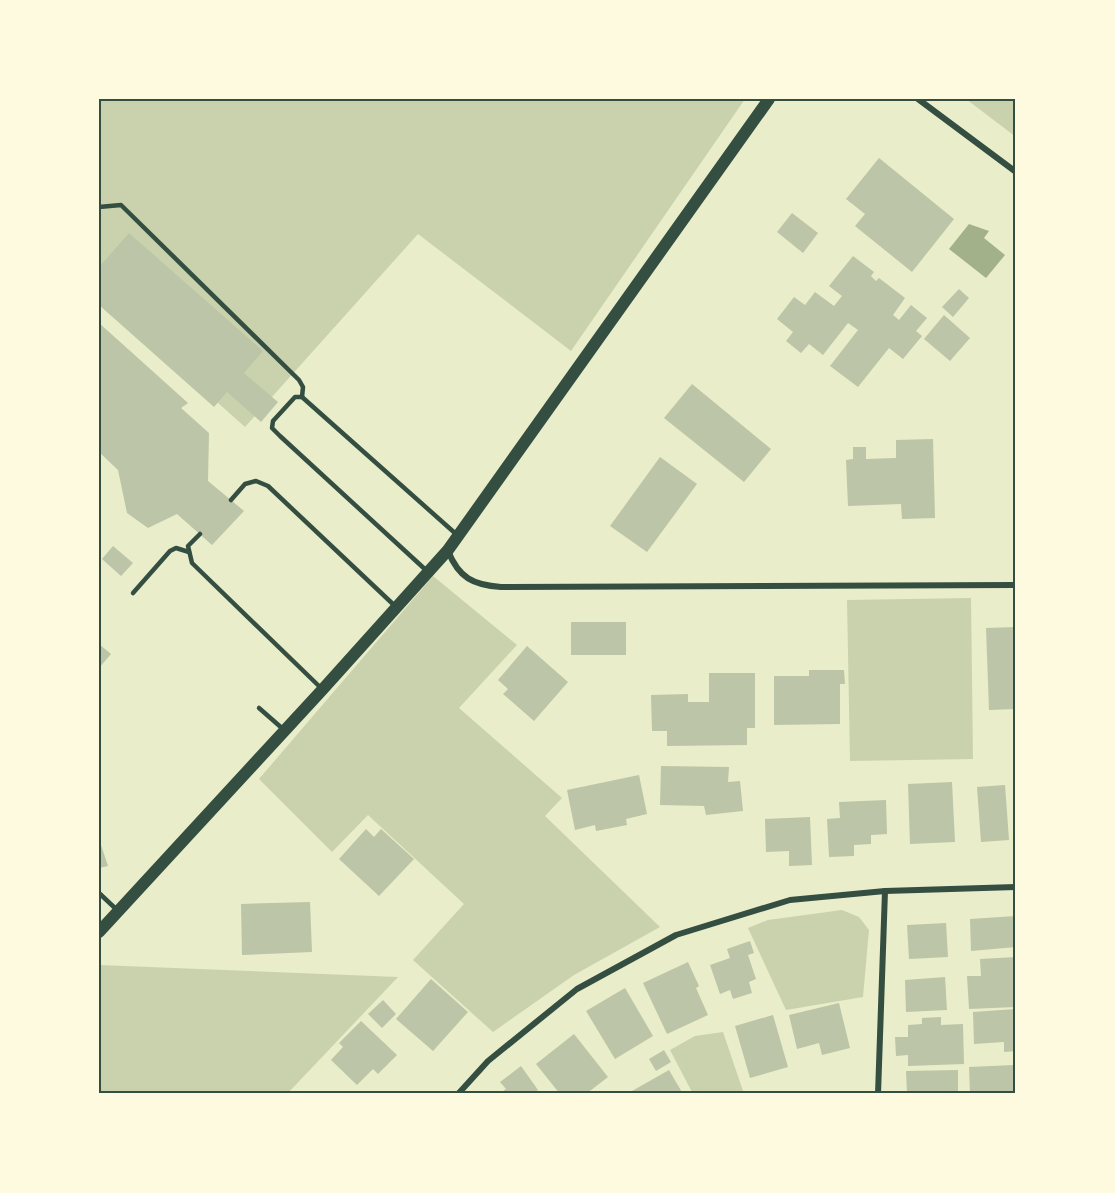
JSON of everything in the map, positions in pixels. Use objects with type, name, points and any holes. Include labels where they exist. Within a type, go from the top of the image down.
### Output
[{"type":"main road","points":[[99,932],[448,550],[769,99]]},
{"type":"street","points":[[918,99],[1016,172]]},
{"type":"street","points":[[448,550],[460,573],[473,582],[501,587],[1016,585]]},
{"type":"street","points":[[458,1094],[488,1061],[578,989],[676,935],[790,900],[885,891],[1016,887]]},
{"type":"street","points":[[878,1094],[885,891]]},
{"type":"lane","points":[[99,207],[121,205],[299,380],[303,387],[302,397]]},
{"type":"lane","points":[[428,572],[272,428],[273,421],[294,397],[302,397],[458,535]]},
{"type":"lane","points":[[231,500],[245,484],[256,481],[268,486],[397,608]]},
{"type":"lane","points":[[200,534],[188,546],[192,563],[323,689]]},
{"type":"lane","points":[[133,593],[170,551],[176,548],[189,552]]},
{"type":"lane","points":[[259,708],[285,731]]},
{"type":"lane","points":[[99,893],[118,911]]},
{"type":"shaded area","points":[[99,99],[745,99],[571,351],[418,234],[245,427],[99,297]]},
{"type":"shaded area","points":[[966,99],[1016,99],[1016,137]]},
{"type":"shaded area","points":[[969,224],[989,231],[984,238],[1005,255],[986,278],[949,249]]},
{"type":"shaded area","points":[[433,576],[517,645],[459,708],[562,798],[545,816],[660,927],[574,975],[493,1032],[413,960],[464,904],[368,815],[332,852],[259,779]]},
{"type":"shaded area","points":[[971,598],[973,759],[850,761],[847,600]]},
{"type":"shaded area","points":[[842,910],[859,917],[869,930],[863,997],[786,1010],[748,928],[768,920]]},
{"type":"shaded area","points":[[99,965],[398,977],[287,1094],[99,1094]]},
{"type":"shaded area","points":[[723,1032],[744,1094],[693,1094],[670,1050],[695,1036]]},
{"type":"building","points":[[879,158],[954,219],[912,272],[855,226],[865,214],[846,199]]},
{"type":"building","points":[[792,213],[818,233],[803,253],[777,232]]},
{"type":"building","points":[[129,233],[263,351],[244,373],[278,402],[261,422],[227,392],[214,407],[99,305],[99,267]]},
{"type":"building","points":[[853,256],[874,272],[871,276],[876,281],[879,278],[905,298],[893,315],[899,320],[911,305],[927,318],[916,331],[922,336],[903,359],[889,348],[858,387],[830,366],[858,330],[848,323],[823,355],[809,344],[801,353],[786,341],[793,332],[777,319],[794,297],[805,305],[815,292],[834,306],[842,296],[829,286]]},
{"type":"building","points":[[959,289],[969,298],[953,317],[942,307]]},
{"type":"building","points":[[944,315],[970,338],[950,361],[924,339]]},
{"type":"building","points":[[99,323],[188,403],[181,408],[209,433],[208,481],[244,511],[212,545],[177,514],[148,528],[127,513],[118,470],[99,452]]},
{"type":"building","points":[[692,384],[771,449],[744,482],[664,418]]},
{"type":"building","points":[[933,439],[935,518],[902,519],[901,504],[848,506],[846,460],[853,459],[853,447],[866,447],[866,459],[896,458],[896,440]]},
{"type":"building","points":[[660,457],[697,484],[647,552],[610,526]]},
{"type":"building","points":[[113,546],[133,563],[121,576],[102,559]]},
{"type":"building","points":[[571,622],[626,622],[626,655],[571,655]]},
{"type":"building","points":[[1016,627],[1016,709],[989,710],[986,628]]},
{"type":"building","points":[[99,644],[111,654],[99,668]]},
{"type":"building","points":[[527,646],[568,682],[534,721],[503,694],[508,689],[498,680]]},
{"type":"building","points":[[809,670],[844,670],[845,684],[840,684],[840,724],[774,725],[774,676],[809,676]]},
{"type":"building","points":[[709,673],[755,673],[755,728],[747,728],[747,745],[667,746],[667,731],[652,731],[651,695],[688,694],[688,702],[709,702]]},
{"type":"building","points":[[661,766],[729,767],[728,782],[740,781],[743,811],[706,815],[704,806],[660,805]]},
{"type":"building","points":[[639,775],[647,814],[626,819],[627,825],[596,831],[595,825],[575,830],[567,790]]},
{"type":"building","points":[[952,782],[955,842],[910,844],[908,784]]},
{"type":"building","points":[[1005,785],[1009,840],[981,842],[977,787]]},
{"type":"building","points":[[886,800],[887,834],[871,835],[871,844],[854,845],[854,856],[829,857],[827,819],[840,818],[839,802]]},
{"type":"building","points":[[810,817],[812,865],[789,866],[789,851],[766,852],[765,819]]},
{"type":"building","points":[[366,829],[374,837],[381,829],[414,859],[379,896],[339,859]]},
{"type":"building","points":[[99,839],[108,866],[99,868]]},
{"type":"building","points":[[310,902],[312,952],[242,955],[241,904]]},
{"type":"building","points":[[1016,916],[1016,947],[971,951],[970,919]]},
{"type":"building","points":[[946,923],[948,957],[909,959],[907,925]]},
{"type":"building","points":[[750,941],[754,953],[748,955],[756,979],[749,982],[752,993],[733,999],[730,990],[720,994],[710,965],[730,958],[727,949]]},
{"type":"building","points":[[1016,957],[1016,1007],[969,1009],[967,976],[981,976],[980,959]]},
{"type":"building","points":[[688,962],[699,986],[696,988],[708,1015],[667,1034],[643,983]]},
{"type":"building","points":[[945,977],[947,1010],[906,1012],[905,980]]},
{"type":"building","points":[[431,979],[468,1012],[433,1051],[396,1019]]},
{"type":"building","points":[[625,988],[653,1036],[615,1059],[586,1011]]},
{"type":"building","points":[[383,1000],[396,1014],[382,1028],[368,1014]]},
{"type":"building","points":[[839,1003],[850,1048],[822,1055],[819,1043],[797,1049],[789,1015]]},
{"type":"building","points":[[1016,1009],[1016,1051],[1004,1052],[1004,1042],[974,1044],[973,1012]]},
{"type":"building","points":[[773,1015],[788,1067],[750,1078],[735,1026]]},
{"type":"building","points":[[941,1017],[941,1025],[963,1024],[964,1064],[908,1066],[908,1055],[896,1056],[895,1037],[908,1037],[908,1025],[922,1024],[922,1018]]},
{"type":"building","points":[[361,1021],[397,1055],[378,1074],[373,1069],[357,1085],[331,1060],[343,1047],[339,1043]]},
{"type":"building","points":[[574,1034],[608,1077],[586,1094],[560,1094],[536,1064]]},
{"type":"building","points":[[664,1050],[671,1062],[656,1071],[649,1059]]},
{"type":"building","points":[[1014,1065],[1016,1094],[970,1094],[969,1067]]},
{"type":"building","points":[[521,1066],[538,1090],[533,1094],[499,1094],[506,1089],[500,1082]]},
{"type":"building","points":[[669,1070],[683,1094],[634,1094],[632,1091]]},
{"type":"building","points":[[958,1070],[958,1094],[907,1094],[906,1071]]}]
